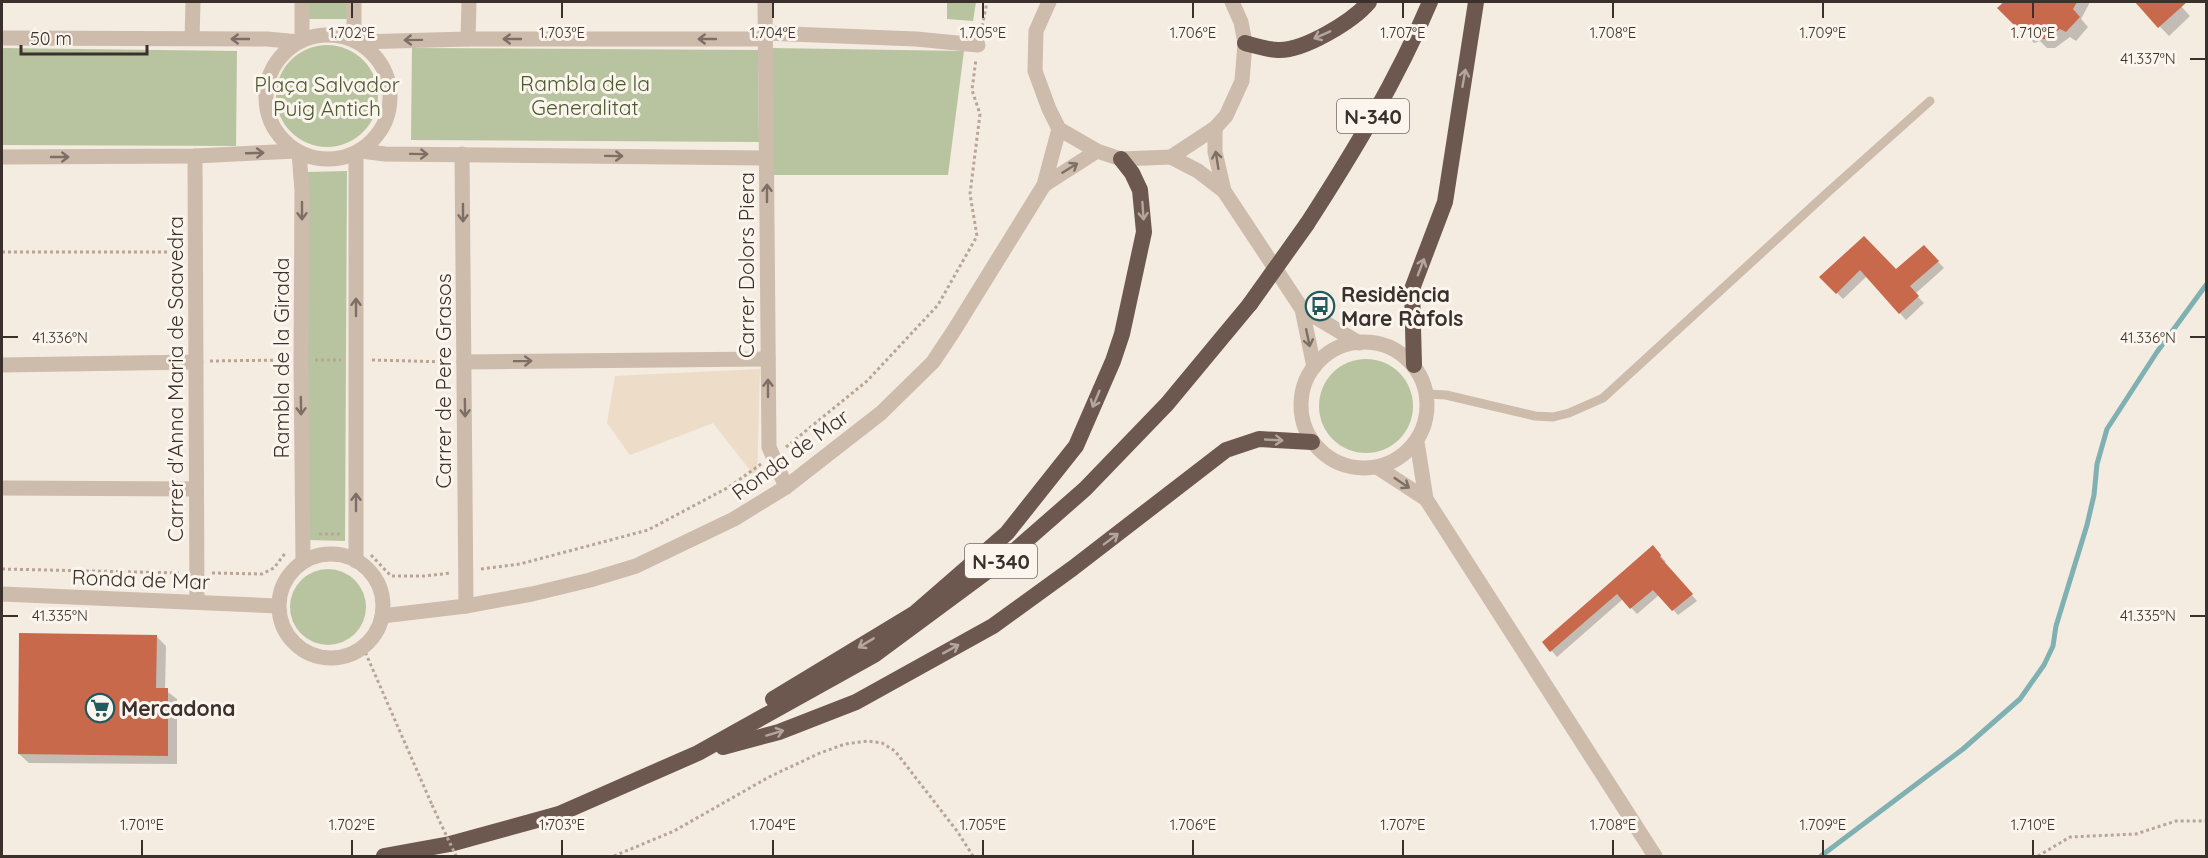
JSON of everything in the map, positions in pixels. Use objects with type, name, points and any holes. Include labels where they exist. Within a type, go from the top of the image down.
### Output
[{"type":"highway","points":[[1245,44],[1277,50],[1290,49],[1333,31],[1369,2]]},
{"type":"highway","name":"N-340","points":[[384,856],[450,844],[559,813],[698,753],[874,655],[1012,553],[1085,489],[1167,404],[1250,304],[1307,224],[1356,148],[1430,2]]},
{"type":"highway","points":[[1414,366],[1412,289],[1445,202],[1476,2]]},
{"type":"highway","points":[[698,753],[751,712],[915,613],[1007,533],[1076,446],[1113,361],[1122,334],[1144,232],[1140,190],[1132,172],[1121,159]]},
{"type":"highway","points":[[698,753],[779,732],[856,702],[993,626],[1073,568],[1226,450],[1259,439],[1312,442]]},
{"type":"street","points":[[192,38],[193,2]]},
{"type":"street","points":[[300,41],[302,2]]},
{"type":"street","points":[[354,2],[356,41]]},
{"type":"street","points":[[468,39],[469,2]]},
{"type":"street","name":"Carrer Dolors Piera","points":[[765,2],[769,447],[786,487]]},
{"type":"street","points":[[1049,2],[1036,32],[1035,71],[1048,109],[1059,129],[1097,151],[1121,159],[1171,157],[1197,171],[1224,191],[1302,309],[1314,368]]},
{"type":"street","points":[[1171,157],[1215,128],[1226,116],[1242,81],[1245,44],[1241,22],[1232,2]]},
{"type":"street","points":[[319,35],[337,35],[356,41],[373,53],[384,69],[390,86],[391,105],[386,123],[375,139],[358,152],[343,158],[328,160],[298,152],[280,138],[270,122],[266,104],[266,86],[273,68],[284,53],[300,41],[319,35]]},
{"type":"street","points":[[356,41],[765,36],[916,39],[978,45]]},
{"type":"street","points":[[2,38],[192,38],[300,41]]},
{"type":"street","points":[[1215,128],[1215,152],[1224,191]]},
{"type":"street","name":"Ronda de Mar","points":[[382,616],[466,606],[532,594],[636,567],[734,519],[786,487],[881,413],[933,362],[1044,185],[1059,129]]},
{"type":"street","name":"Ronda de Mar","points":[[1044,185],[1097,151]]},
{"type":"street","points":[[2,157],[195,156],[298,152]]},
{"type":"street","name":"Rambla de la Girada","points":[[298,152],[302,191],[303,562]]},
{"type":"street","points":[[358,152],[766,158]]},
{"type":"street","points":[[358,152],[356,360],[363,557],[378,584],[383,600],[382,616],[372,638],[349,656],[332,658],[316,656],[301,649],[289,638],[281,623],[278,606],[285,581],[303,562],[316,556],[363,557]]},
{"type":"street","name":"Carrer de Pere Grasos","points":[[462,154],[466,606]]},
{"type":"street","name":"Carrer d'Anna Maria de Saavedra","points":[[195,156],[197,602]]},
{"type":"street","points":[[1302,309],[1359,343]]},
{"type":"street","points":[[1359,343],[1388,346],[1402,354],[1414,366],[1423,379],[1428,413],[1417,442],[1398,458],[1377,467],[1364,469],[1344,465],[1326,456],[1312,442],[1303,422],[1301,401],[1306,382],[1314,368],[1325,356],[1339,347],[1359,343]]},
{"type":"street","points":[[464,362],[768,358]]},
{"type":"street","points":[[2,365],[196,362]]},
{"type":"street","points":[[1417,442],[1426,499],[1655,856]]},
{"type":"street","points":[[1377,467],[1426,499]]},
{"type":"street","points":[[2,488],[196,489]]},
{"type":"street","name":"Ronda de Mar","points":[[2,594],[278,606]]},
{"type":"lane","points":[[1427,394],[1446,395],[1535,416],[1554,417],[1604,398],[1930,101]]},
{"type":"path","points":[[363,557],[391,576],[424,576],[520,564],[648,530],[729,487],[800,437],[867,381],[938,305],[978,236],[970,194],[980,114],[972,90],[987,2]]},
{"type":"path","points":[[2,252],[196,251]]},
{"type":"path","points":[[196,362],[301,360],[464,362]]},
{"type":"path","points":[[314,534],[345,534]]},
{"type":"path","points":[[2,569],[262,574],[274,568],[288,551]]},
{"type":"path","points":[[363,647],[456,856]]},
{"type":"path","points":[[614,856],[674,831],[769,777],[820,753],[845,744],[868,741],[882,743],[895,751],[957,831],[973,856]]},
{"type":"path","points":[[2038,856],[2070,837],[2136,834],[2176,821],[2206,820]]},
{"type":"green space","points":[[307,2],[348,2],[348,19],[307,19]]},
{"type":"green space","points":[[947,2],[976,2],[973,21],[947,19]]},
{"type":"green space","name":"Plaça Salvador Puig Antich","points":[[327,45],[346,49],[363,60],[374,77],[378,96],[374,115],[363,132],[346,143],[327,147],[308,143],[291,132],[280,115],[276,96],[280,77],[291,60],[308,49]]},
{"type":"green space","points":[[2,48],[237,51],[236,146],[2,145]]},
{"type":"green space","name":"Rambla de la Generalitat","points":[[412,48],[758,50],[759,142],[411,140]]},
{"type":"green space","points":[[770,48],[964,51],[948,175],[773,175]]},
{"type":"green space","points":[[347,171],[345,541],[308,540],[307,172]]},
{"type":"green space","points":[[1366,359],[1384,363],[1399,373],[1409,388],[1413,406],[1409,424],[1399,439],[1384,449],[1366,453],[1348,449],[1333,439],[1323,424],[1319,406],[1323,388],[1333,373],[1348,363]]},
{"type":"green space","points":[[328,569],[343,572],[355,580],[363,592],[366,607],[363,622],[355,634],[343,642],[328,645],[313,642],[301,634],[293,622],[290,607],[293,592],[301,580],[313,572]]},
{"type":"shaded area","points":[[760,369],[757,479],[713,423],[630,455],[607,423],[615,376]]},
{"type":"building","points":[[2004,2],[2077,2],[2073,9],[2080,17],[2066,32],[2060,29],[2045,39],[2036,39],[2029,32],[2023,34],[1997,8]]},
{"type":"building","points":[[2135,2],[2187,2],[2158,28]]},
{"type":"building","points":[[1864,236],[1896,269],[1924,245],[1939,261],[1910,286],[1919,296],[1899,314],[1860,270],[1836,294],[1819,277]]},
{"type":"building","points":[[1653,545],[1661,555],[1660,557],[1693,594],[1672,611],[1653,590],[1630,609],[1617,594],[1550,652],[1542,642]]},
{"type":"building","points":[[19,633],[157,635],[156,688],[168,688],[168,756],[18,754]]},
{"type":"waterway","points":[[1821,856],[1963,749],[2020,699],[2044,665],[2053,646],[2056,626],[2087,525],[2094,495],[2097,464],[2107,429],[2157,352],[2206,285]]},
{"type":"place","name":"Residència Mare Ràfols","points":[[1320,306]]},
{"type":"place","name":"Mercadona","points":[[100,708]]}]
